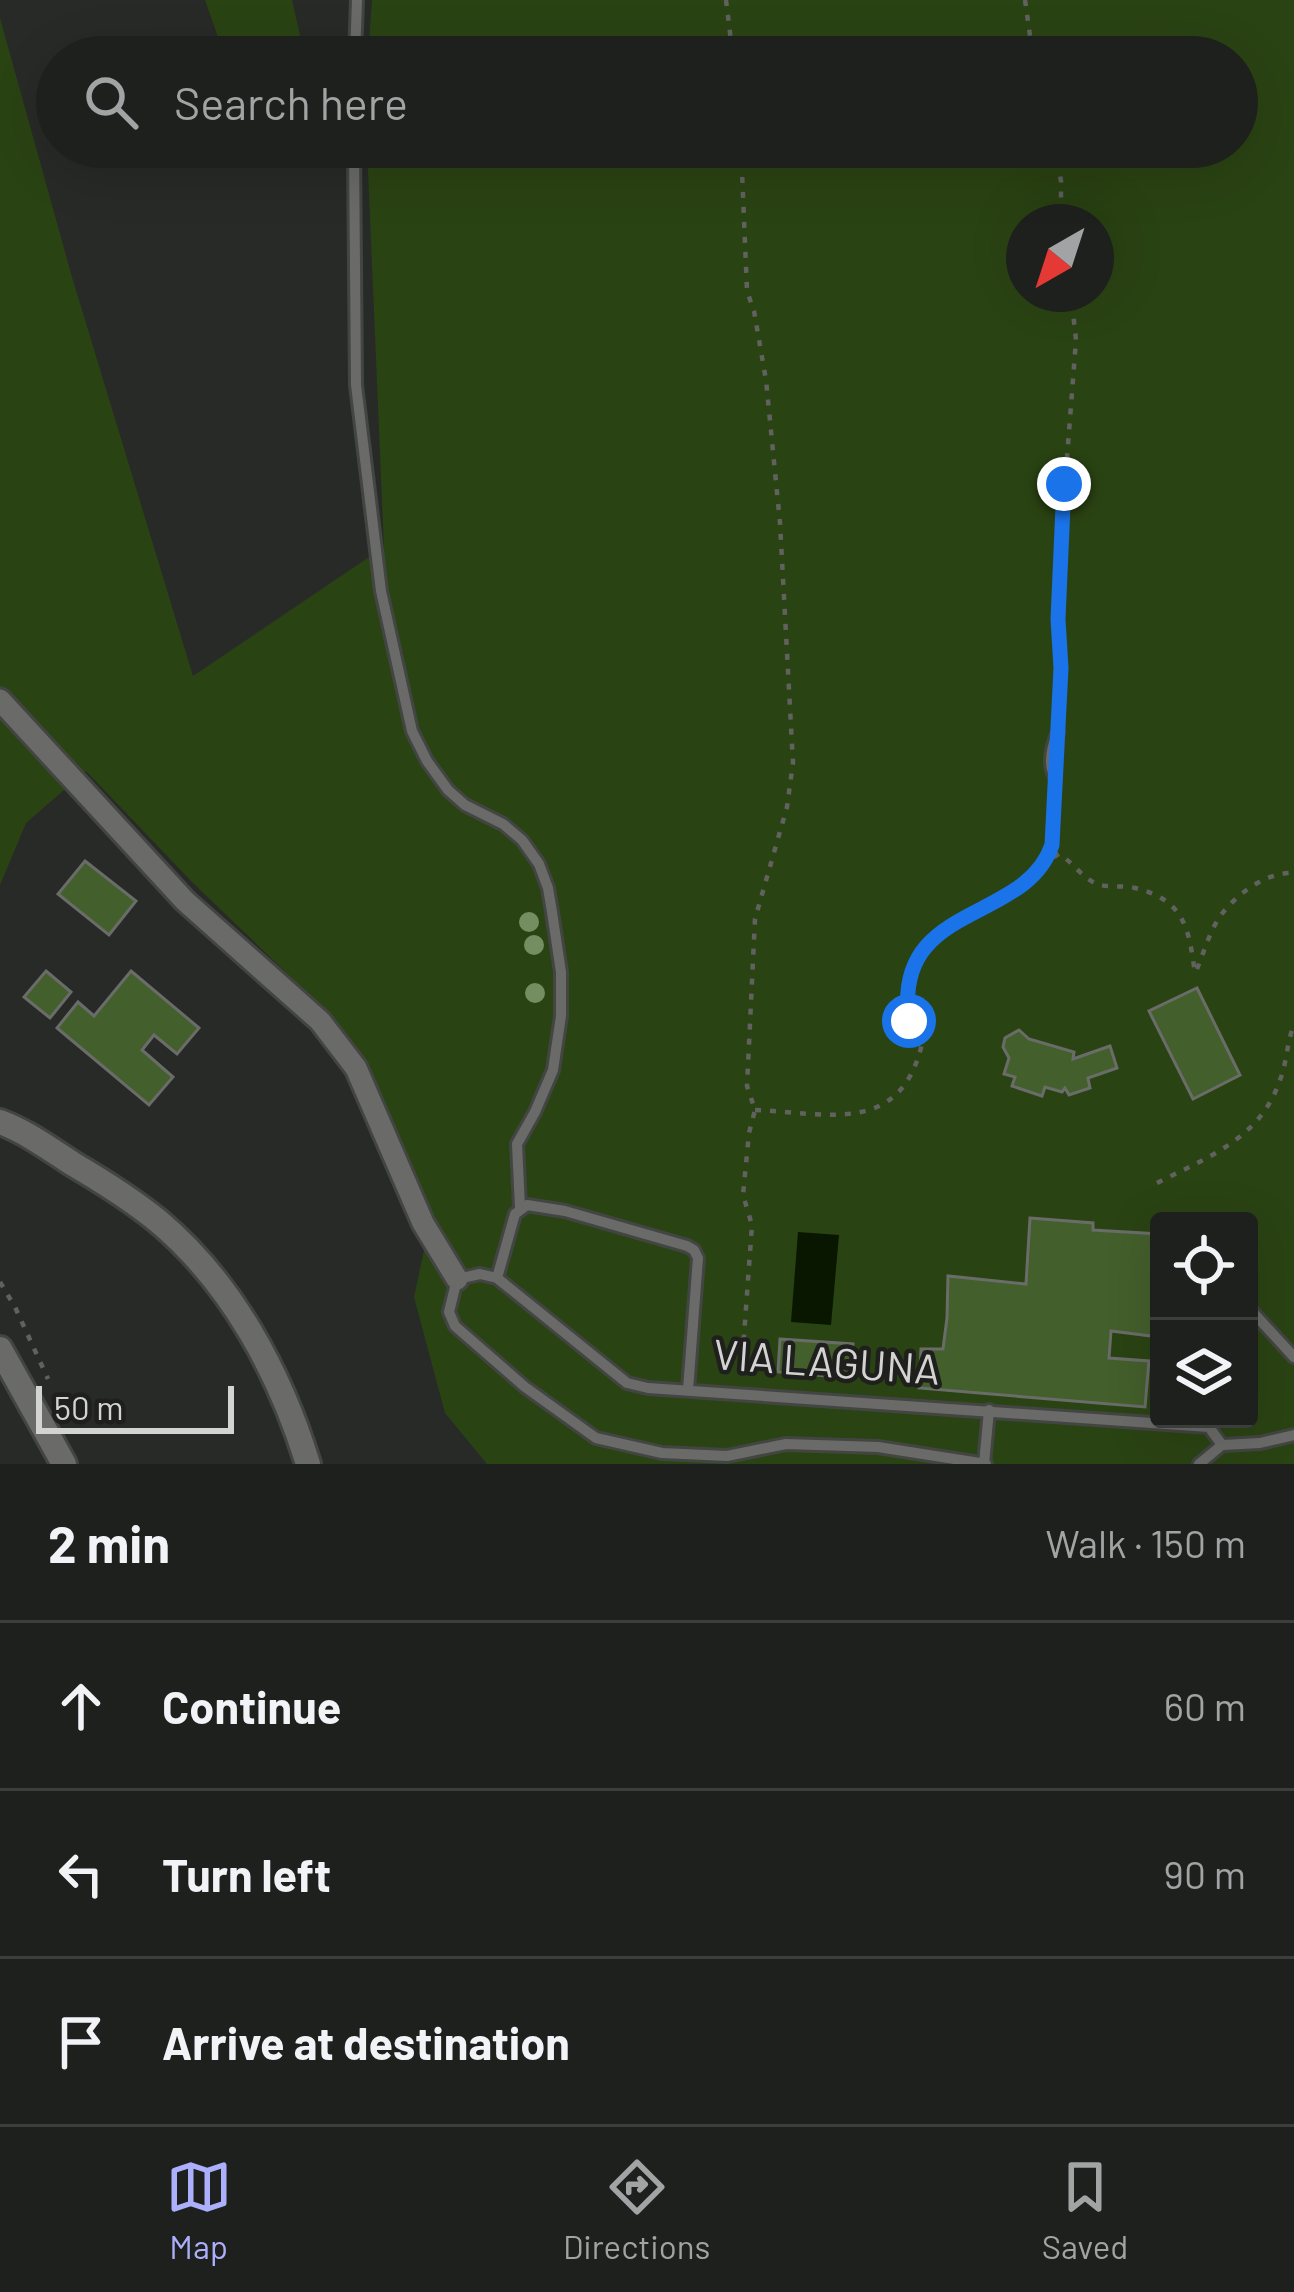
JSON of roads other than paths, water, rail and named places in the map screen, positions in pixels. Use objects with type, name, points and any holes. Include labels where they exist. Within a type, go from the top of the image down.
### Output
[{"type":"street","name":"VIA LAGUNA","points":[[0,700],[185,901],[320,1021],[356,1068],[423,1223],[457,1280]]},
{"type":"street","points":[[2,1123],[113,1188],[160,1223],[201,1264],[254,1337],[281,1388],[308,1464]]},
{"type":"street","points":[[0,1349],[64,1464]]},
{"type":"lane","points":[[356,36],[357,0]]},
{"type":"lane","points":[[354,168],[356,385],[380,591],[412,731],[448,790],[465,805],[503,824],[539,864],[548,888],[562,972],[553,1070],[517,1144],[520,1208]]},
{"type":"lane","points":[[1055,777],[1051,761],[1058,732]]},
{"type":"lane","points":[[457,1280],[481,1274],[496,1278],[514,1214],[527,1204],[687,1246],[698,1258],[688,1390]]},
{"type":"lane","name":"VIA LAGUNA","points":[[496,1278],[627,1383],[648,1388],[1209,1427],[1222,1445],[1294,1436]]},
{"type":"lane","name":"VIA LAGUNA","points":[[457,1280],[449,1312],[455,1326],[526,1387],[596,1438],[662,1454],[727,1456],[786,1444],[878,1447],[985,1464]]},
{"type":"lane","points":[[1258,1318],[1294,1357]]},
{"type":"lane","points":[[985,1464],[988,1410]]},
{"type":"lane","points":[[1199,1464],[1222,1445]]}]
